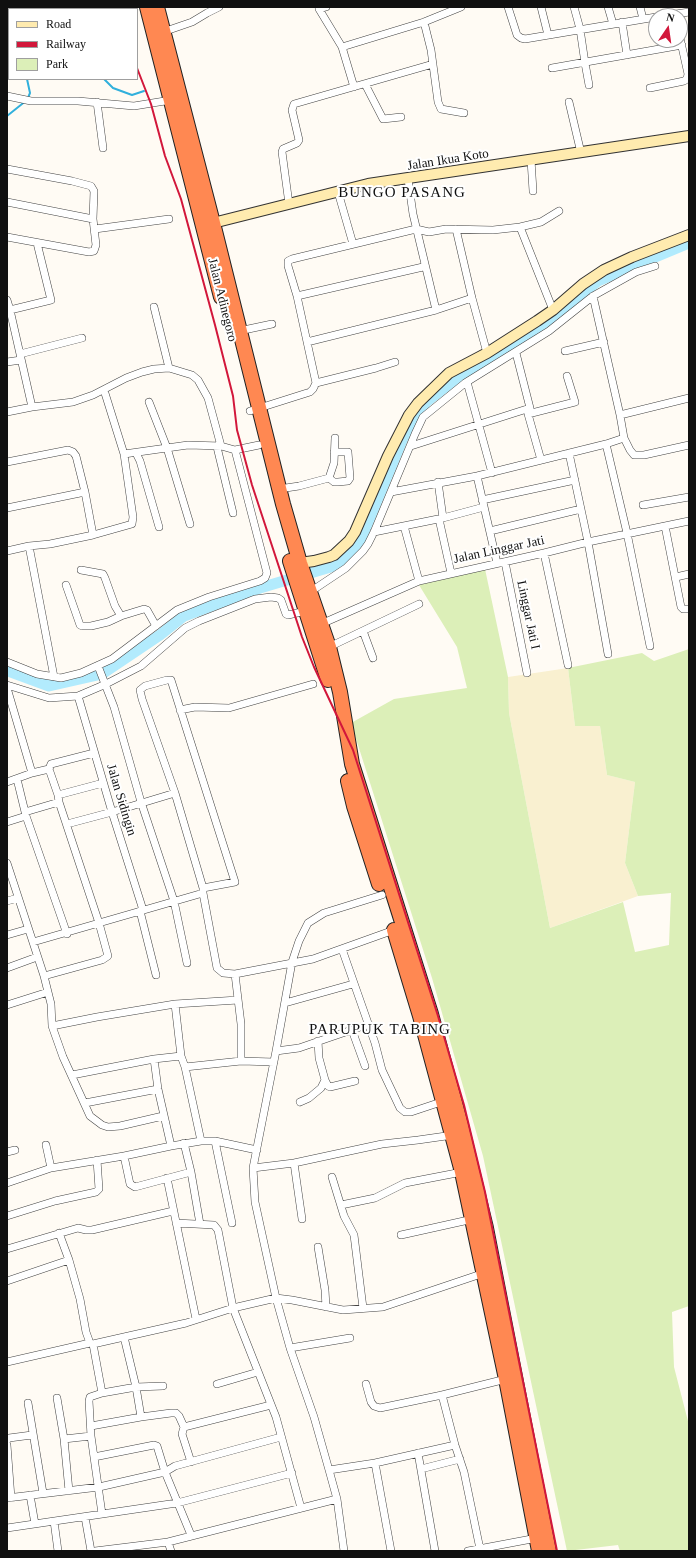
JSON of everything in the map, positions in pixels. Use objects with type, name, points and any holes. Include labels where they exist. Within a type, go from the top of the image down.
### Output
[{"type":"highway","name":"Jalan Adinegoro","points":[[147,7],[279,505],[306,591]]},
{"type":"highway","name":"Jalan Adinegoro","points":[[157,7],[213,223],[239,331],[255,410],[259,445],[275,490]]},
{"type":"highway","points":[[306,591],[306,611],[332,694],[348,764],[425,1016],[461,1125],[478,1226],[484,1273],[506,1379],[524,1445]]},
{"type":"highway","points":[[306,591],[321,624],[329,647],[340,692],[354,806],[382,895],[425,1016],[444,1101],[462,1172],[478,1226],[524,1445],[538,1544]]},
{"type":"highway","points":[[528,1467],[550,1551]]},
{"type":"street","points":[[163,32],[192,22],[219,7]]},
{"type":"street","points":[[326,7],[319,9],[342,47],[354,87]]},
{"type":"street","points":[[342,47],[424,22],[460,7]]},
{"type":"street","points":[[508,7],[514,29],[521,38],[524,39],[648,18]]},
{"type":"street","points":[[541,7],[548,35]]},
{"type":"street","points":[[574,7],[580,29],[584,63],[589,85]]},
{"type":"street","points":[[608,7],[613,24]]},
{"type":"street","points":[[640,7],[644,19]]},
{"type":"street","points":[[424,22],[433,64],[438,102],[441,109],[464,113]]},
{"type":"street","points":[[622,22],[627,55]]},
{"type":"street","points":[[552,68],[666,48]]},
{"type":"street","points":[[650,88],[684,82],[687,79],[688,74],[683,48]]},
{"type":"street","points":[[289,204],[282,152],[283,148],[297,143],[299,140],[292,107],[297,103],[433,64]]},
{"type":"street","points":[[365,84],[383,119],[401,117]]},
{"type":"street","points":[[7,96],[32,101],[97,102],[134,106],[171,100]]},
{"type":"street","points":[[97,102],[103,148]]},
{"type":"street","points":[[569,102],[581,153]]},
{"type":"street","name":"Jalan Ikua Koto","points":[[213,223],[368,184],[689,136]]},
{"type":"street","points":[[531,160],[533,191]]},
{"type":"street","points":[[7,168],[92,186],[94,191],[96,245],[94,250],[89,252],[7,237]]},
{"type":"street","points":[[408,179],[416,229],[436,310]]},
{"type":"street","points":[[338,192],[353,244]]},
{"type":"street","points":[[7,202],[94,219]]},
{"type":"street","points":[[255,410],[310,392],[316,383],[288,261],[416,229],[429,232],[446,229],[493,230],[520,227],[541,222],[559,211]]},
{"type":"street","points":[[95,229],[169,219]]},
{"type":"street","points":[[520,227],[553,310]]},
{"type":"street","points":[[456,229],[472,298],[487,352]]},
{"type":"street","points":[[297,564],[329,557],[349,541],[355,532],[388,456],[409,415],[418,403],[450,373],[487,352],[553,310],[583,284],[604,270],[632,257],[689,235]]},
{"type":"street","points":[[8,311],[51,300],[37,243]]},
{"type":"street","points":[[297,296],[423,267],[425,264]]},
{"type":"street","points":[[306,591],[346,568],[363,551],[374,532],[415,434],[424,418],[467,382],[549,331],[593,296],[629,275],[655,266]]},
{"type":"street","points":[[593,296],[624,438],[632,453],[640,456],[689,444]]},
{"type":"street","points":[[307,342],[436,310],[472,298]]},
{"type":"street","points":[[7,300],[8,311],[32,407]]},
{"type":"street","points":[[154,307],[169,368]]},
{"type":"street","points":[[239,331],[272,324]]},
{"type":"street","points":[[7,362],[82,338]]},
{"type":"street","points":[[565,351],[604,342]]},
{"type":"street","points":[[516,352],[541,460]]},
{"type":"street","points":[[316,383],[394,362]]},
{"type":"street","points":[[7,412],[73,402],[87,398],[126,378],[154,369],[169,368],[192,375],[198,380],[208,398],[233,513]]},
{"type":"street","points":[[411,446],[479,424],[529,411],[575,402],[567,376]]},
{"type":"street","points":[[467,382],[492,473]]},
{"type":"street","points":[[7,551],[93,535],[132,524],[133,521],[124,454],[104,390]]},
{"type":"street","points":[[620,415],[689,398]]},
{"type":"street","points":[[150,402],[167,448],[190,524]]},
{"type":"street","points":[[329,478],[334,463],[335,438]]},
{"type":"street","points":[[391,492],[492,473],[624,438]]},
{"type":"street","points":[[606,444],[627,533],[650,646]]},
{"type":"street","points":[[124,454],[194,445],[236,450],[259,445]]},
{"type":"street","points":[[7,462],[68,450],[73,452],[76,456],[85,492],[93,535]]},
{"type":"street","points":[[7,662],[36,674],[62,678],[71,676],[98,667],[112,660],[177,610],[209,597],[260,581],[265,578],[267,572],[236,450]]},
{"type":"street","points":[[329,478],[334,482],[348,481],[350,478],[348,452],[334,452]]},
{"type":"street","points":[[136,453],[140,461],[159,527]]},
{"type":"street","points":[[569,453],[588,542],[608,654]]},
{"type":"street","name":"Linggar Jati I","points":[[477,476],[490,531],[501,563],[527,673]]},
{"type":"street","points":[[275,490],[299,486],[329,478]]},
{"type":"street","points":[[374,532],[441,518],[483,504],[575,480]]},
{"type":"street","points":[[438,482],[441,518],[451,573]]},
{"type":"street","points":[[7,508],[85,492]]},
{"type":"street","points":[[643,505],[689,497]]},
{"type":"street","points":[[490,531],[581,509]]},
{"type":"street","name":"Jalan Linggar Jati","points":[[321,624],[419,581],[627,533],[689,521]]},
{"type":"street","points":[[404,526],[419,581]]},
{"type":"street","points":[[665,526],[681,607],[683,609],[689,609]]},
{"type":"street","points":[[29,546],[54,677]]},
{"type":"street","points":[[544,553],[568,665]]},
{"type":"street","points":[[81,570],[103,574],[115,606],[121,616]]},
{"type":"street","points":[[676,577],[689,574]]},
{"type":"street","points":[[66,585],[82,626],[91,626],[108,622],[121,616],[144,609],[147,610],[156,626]]},
{"type":"street","points":[[32,773],[10,714],[7,687],[49,698],[78,696],[141,666],[185,628],[199,621],[255,600],[271,597],[278,598],[281,600],[286,614],[288,615],[306,611]]},
{"type":"street","points":[[329,647],[419,604]]},
{"type":"street","points":[[362,631],[374,658]]},
{"type":"street","points":[[98,667],[114,707],[142,802],[174,901],[187,962]]},
{"type":"street","points":[[33,942],[67,934],[98,923],[174,901],[203,890],[235,882],[171,680],[169,679],[145,686],[140,690],[175,793],[203,890],[217,968],[223,973],[235,974],[313,959],[394,930]]},
{"type":"street","points":[[180,710],[195,707],[229,708],[313,684]]},
{"type":"street","name":"Jalan Sidingin","points":[[78,696],[141,910],[156,975]]},
{"type":"street","points":[[44,976],[106,958],[107,952],[58,799],[50,769],[51,764],[53,763],[94,753]]},
{"type":"street","points":[[7,782],[32,773],[50,769]]},
{"type":"street","points":[[17,779],[25,814],[67,934]]},
{"type":"street","points":[[7,822],[58,799],[103,783]]},
{"type":"street","points":[[67,824],[175,793]]},
{"type":"street","points":[[7,866],[44,976],[48,992],[52,1026],[63,1057],[90,1116],[102,1125],[108,1127],[120,1126],[164,1116]]},
{"type":"street","points":[[344,1551],[337,1498],[314,1417],[290,1348],[276,1298],[255,1202],[253,1168],[292,962],[299,941],[308,923],[324,913],[382,895]]},
{"type":"street","points":[[7,901],[18,898]]},
{"type":"street","points":[[7,935],[28,928]]},
{"type":"street","points":[[342,949],[353,984],[369,1024],[384,1075],[401,1110],[411,1112],[444,1101]]},
{"type":"street","points":[[7,968],[37,957]]},
{"type":"street","points":[[235,974],[241,1024],[241,1061]]},
{"type":"street","points":[[285,1003],[353,984]]},
{"type":"street","points":[[7,1005],[48,992]]},
{"type":"street","points":[[52,1026],[175,1004],[238,1000]]},
{"type":"street","points":[[175,1004],[181,1056],[185,1067],[201,1141]]},
{"type":"street","points":[[276,1051],[299,1048],[369,1024]]},
{"type":"street","points":[[352,1030],[365,1066]]},
{"type":"street","points":[[318,1042],[319,1058],[325,1080],[330,1087],[355,1081]]},
{"type":"street","points":[[72,1075],[154,1059],[181,1056]]},
{"type":"street","points":[[154,1059],[158,1089],[170,1146]]},
{"type":"street","points":[[185,1067],[241,1061],[274,1062]]},
{"type":"street","points":[[300,1102],[309,1098],[321,1088],[325,1080]]},
{"type":"street","points":[[85,1103],[158,1089]]},
{"type":"street","points":[[253,1168],[294,1163],[382,1144],[453,1135]]},
{"type":"street","points":[[7,1183],[51,1168],[124,1156],[184,1143],[215,1141],[257,1150]]},
{"type":"street","points":[[215,1141],[232,1223]]},
{"type":"street","points":[[184,1143],[191,1172],[200,1224]]},
{"type":"street","points":[[46,1145],[51,1168]]},
{"type":"street","points":[[7,1152],[15,1150]]},
{"type":"street","points":[[124,1156],[130,1184],[135,1187],[191,1172]]},
{"type":"street","points":[[7,1216],[55,1201],[96,1192],[98,1188],[97,1160]]},
{"type":"street","points":[[294,1163],[302,1219]]},
{"type":"street","points":[[341,1205],[375,1198],[405,1183],[462,1172]]},
{"type":"street","points":[[332,1177],[344,1216],[354,1235],[363,1308]]},
{"type":"street","points":[[167,1178],[196,1320]]},
{"type":"street","points":[[7,1249],[78,1228],[92,1230],[173,1211]]},
{"type":"street","points":[[176,1223],[214,1225],[218,1230],[234,1308],[271,1405],[301,1508]]},
{"type":"street","points":[[401,1235],[478,1226]]},
{"type":"street","points":[[59,1233],[69,1260],[80,1299],[86,1332],[91,1343],[102,1393]]},
{"type":"street","points":[[318,1247],[325,1290],[326,1307]]},
{"type":"street","points":[[7,1281],[69,1260]]},
{"type":"street","points":[[7,1362],[196,1320],[234,1308],[276,1298],[343,1310],[383,1307],[403,1302],[484,1273]]},
{"type":"street","points":[[124,1337],[136,1387],[141,1417]]},
{"type":"street","points":[[290,1348],[350,1338]]},
{"type":"street","points":[[217,1384],[258,1372]]},
{"type":"street","points":[[366,1384],[371,1402],[374,1406],[379,1408],[442,1395],[506,1379]]},
{"type":"street","points":[[102,1514],[91,1436],[90,1397],[102,1393],[136,1387],[163,1386]]},
{"type":"street","points":[[442,1395],[460,1459],[480,1549]]},
{"type":"street","points":[[57,1398],[64,1439],[69,1491]]},
{"type":"street","points":[[28,1403],[32,1435],[43,1493]]},
{"type":"street","points":[[184,1427],[271,1405]]},
{"type":"street","points":[[91,1426],[141,1417],[176,1414],[179,1416],[184,1427],[182,1434],[191,1462]]},
{"type":"street","points":[[7,1440],[9,1438],[32,1435]]},
{"type":"street","points":[[64,1439],[91,1436]]},
{"type":"street","points":[[7,1445],[9,1498],[99,1487],[165,1472],[175,1466],[281,1437]]},
{"type":"street","points":[[94,1457],[154,1445],[157,1446],[165,1472],[191,1535]]},
{"type":"street","points":[[329,1470],[375,1463],[455,1445]]},
{"type":"street","points":[[418,1453],[435,1551]]},
{"type":"street","points":[[421,1469],[460,1459]]},
{"type":"street","points":[[375,1463],[390,1551]]},
{"type":"street","points":[[7,1528],[177,1503],[292,1473]]},
{"type":"street","points":[[30,1495],[35,1524]]},
{"type":"street","points":[[95,1551],[168,1542],[337,1498]]},
{"type":"street","points":[[85,1517],[91,1551]]},
{"type":"street","points":[[54,1522],[58,1551]]},
{"type":"street","points":[[168,1542],[172,1551]]},
{"type":"street","points":[[468,1551],[538,1544]]},
{"type":"shaded area","points":[[568,668],[575,726],[600,726],[607,775],[635,782],[625,863],[638,896],[550,928],[509,713],[508,677]]},
{"type":"green space","points":[[485,569],[508,677],[509,713],[550,928],[623,902],[635,952],[669,945],[671,893],[638,896],[625,863],[635,782],[607,775],[600,726],[575,726],[568,668],[642,653],[654,661],[689,649],[689,1306],[672,1312],[674,1367],[689,1425],[689,1551],[620,1551],[618,1545],[567,1551],[483,1156],[432,978],[351,723],[394,699],[467,688],[457,647],[419,585]]},
{"type":"waterway","points":[[7,116],[27,100],[30,93],[27,80]]},
{"type":"waterway","points":[[105,80],[113,88],[132,95],[144,91]]},
{"type":"waterway","points":[[7,668],[11,672],[49,686],[102,674],[160,635],[184,616],[260,588],[334,566],[354,550],[361,539],[403,438],[426,402],[457,378],[537,330],[598,281],[689,243]]},
{"type":"railway","points":[[138,71],[151,104],[165,156],[181,199],[233,396],[237,430],[252,485],[302,637],[314,667],[353,750],[438,1016],[464,1105],[485,1192],[557,1551]]},
{"type":"district","name":"BUNGO PASANG","points":[[402,193]]},
{"type":"district","name":"PARUPUK TABING","points":[[380,1030]]}]
